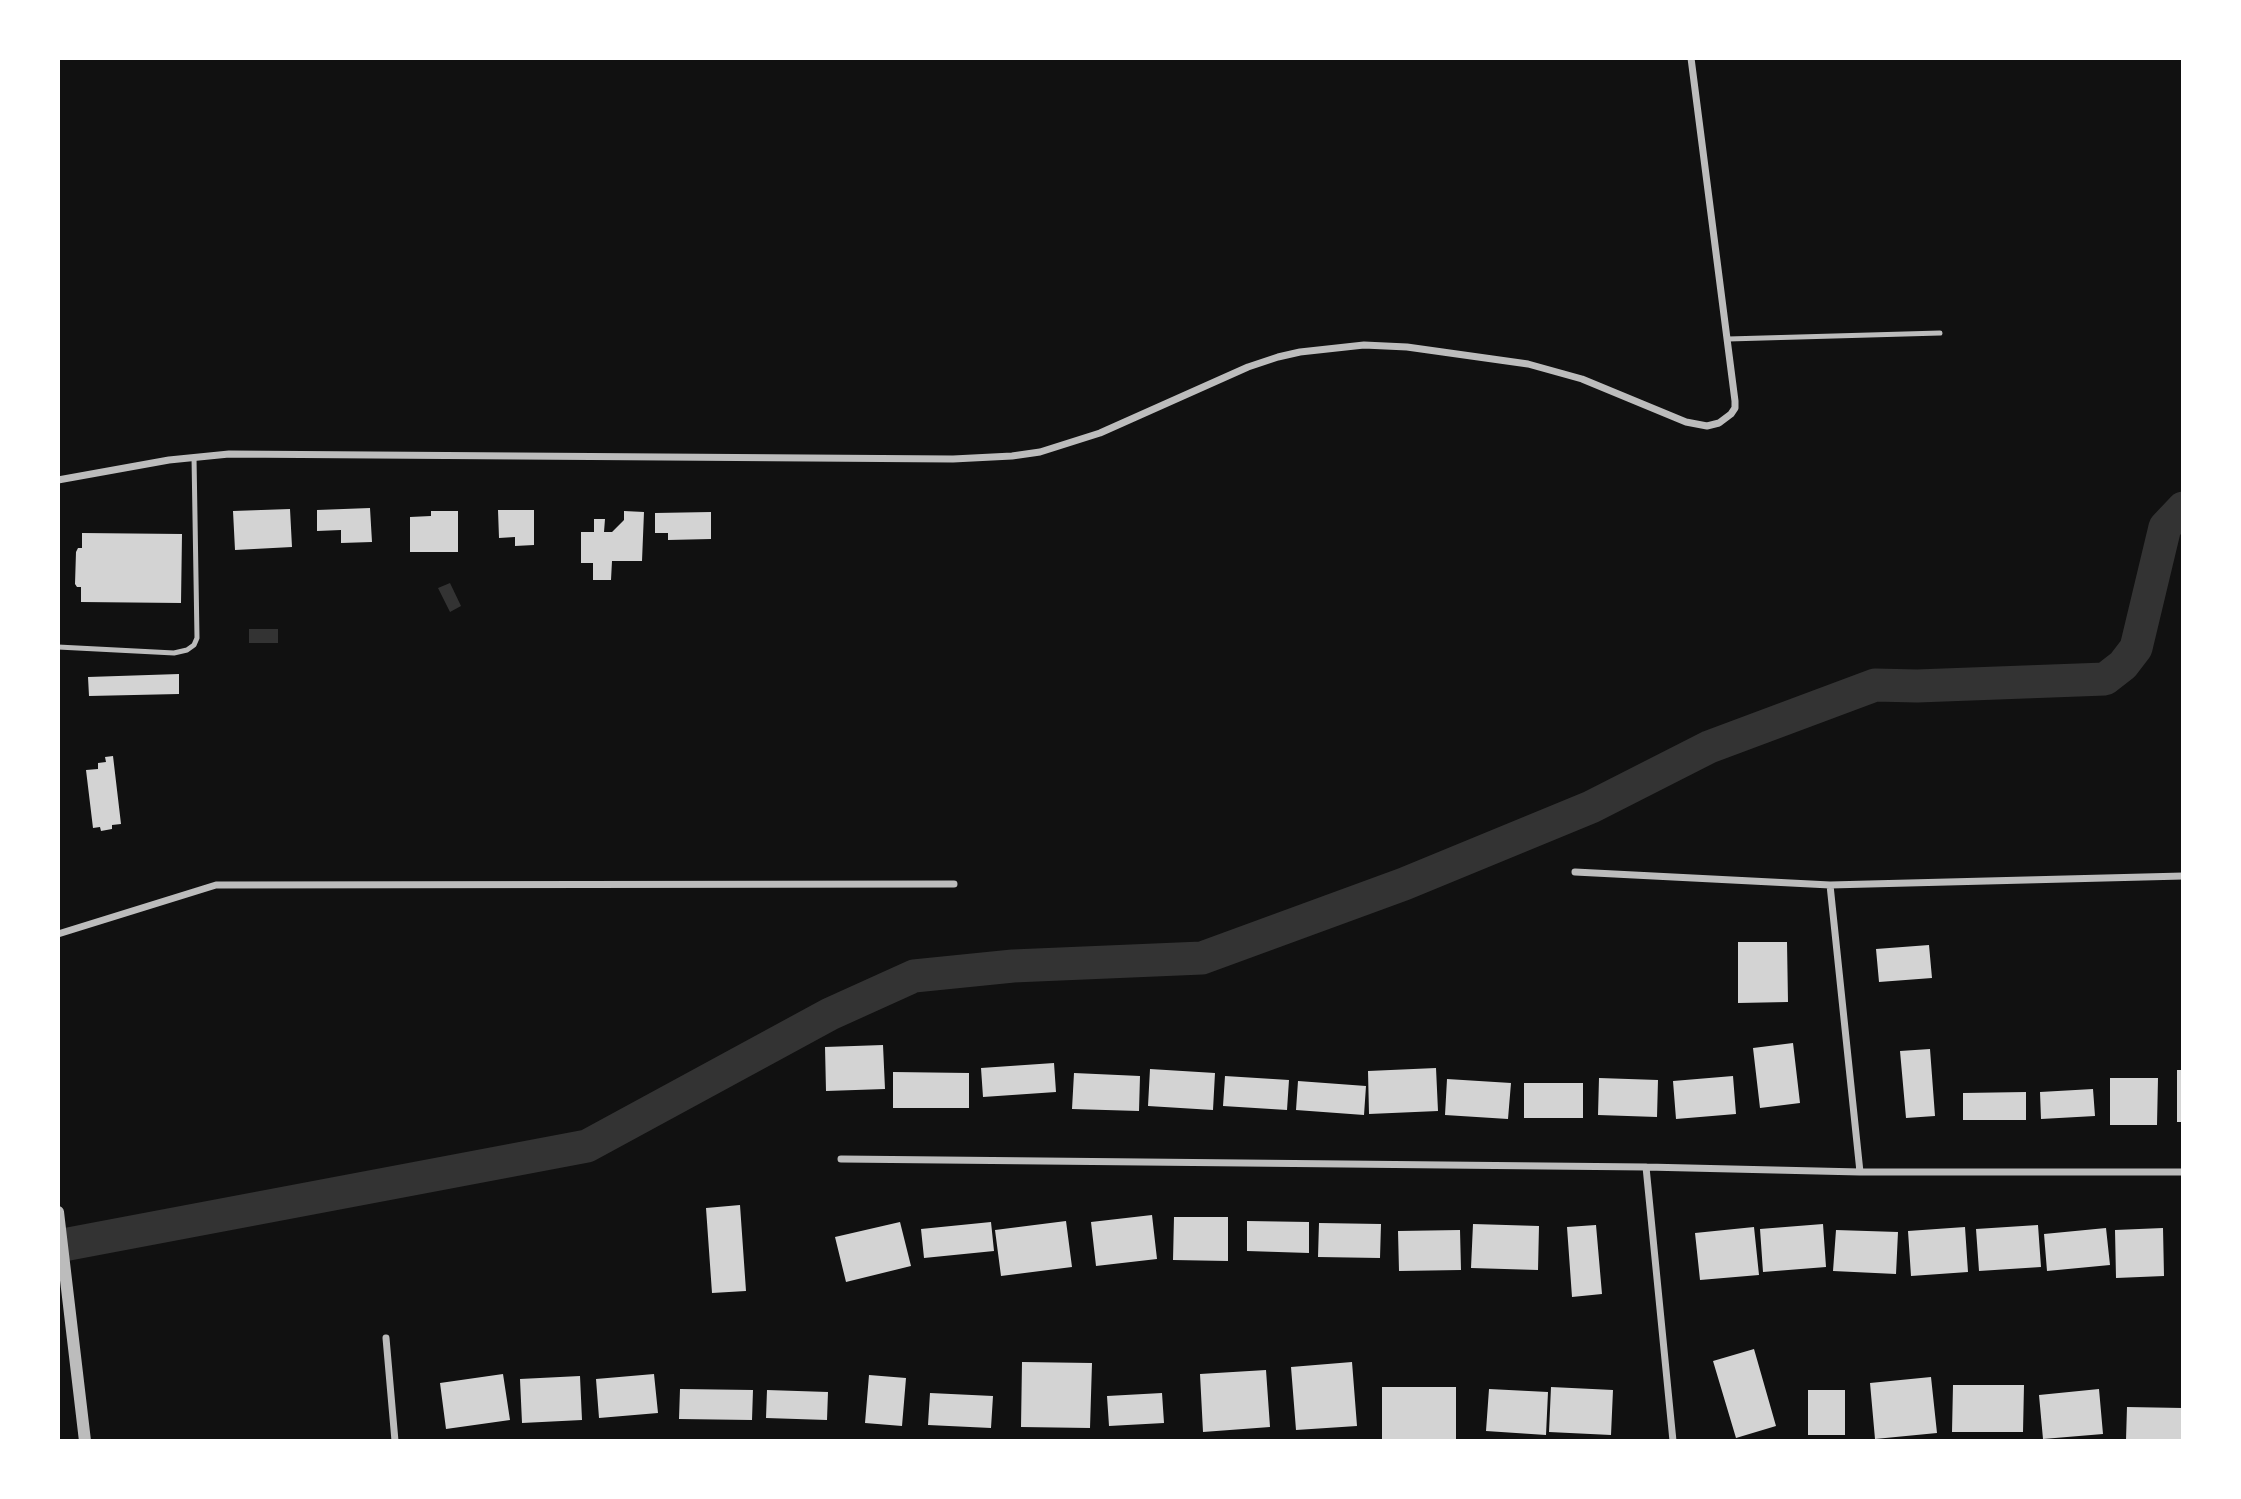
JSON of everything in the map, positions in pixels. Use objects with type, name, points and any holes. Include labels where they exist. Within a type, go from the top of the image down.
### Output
[{"type":"street","points":[[58,480],[169,460],[229,454],[953,460],[1012,456],[1040,452],[1100,433],[1248,367],[1278,357],[1364,345],[1419,348],[1528,364],[1582,379],[1686,422],[1707,426],[1726,419],[1735,408],[1691,58]]},
{"type":"street","points":[[1575,872],[1830,885],[2183,876]]},
{"type":"street","points":[[58,934],[216,884],[954,884]]},
{"type":"street","points":[[1830,885],[1860,1172]]},
{"type":"street","points":[[841,1158],[1860,1172],[2183,1172]]},
{"type":"street","points":[[1646,1167],[1673,1441]]},
{"type":"street","points":[[58,1212],[85,1441]]},
{"type":"street","points":[[386,1338],[395,1441]]},
{"type":"lane","points":[[1728,339],[1940,333]]},
{"type":"lane","points":[[58,647],[174,653],[194,645],[197,638],[194,457]]},
{"type":"shaded area","points":[[450,583],[461,606],[450,612],[438,588]]},
{"type":"shaded area","points":[[249,629],[278,629],[278,643],[249,643]]},
{"type":"building","points":[[370,508],[372,542],[341,543],[341,530],[317,531],[317,510]]},
{"type":"building","points":[[290,509],[292,547],[235,550],[233,511]]},
{"type":"building","points":[[498,510],[534,510],[534,545],[515,546],[515,537],[499,538]]},
{"type":"building","points":[[431,511],[458,511],[458,552],[410,552],[410,517],[431,516]]},
{"type":"building","points":[[624,511],[644,512],[642,561],[612,561],[611,580],[593,580],[593,563],[581,563],[581,532],[594,532],[594,519],[605,519],[604,532],[612,532],[624,520]]},
{"type":"building","points":[[711,512],[711,539],[668,540],[668,533],[655,533],[655,513]]},
{"type":"building","points":[[82,533],[182,534],[181,603],[81,602],[81,587],[75,584],[76,552],[78,548],[82,548]]},
{"type":"building","points":[[179,674],[179,694],[89,696],[88,677]]},
{"type":"building","points":[[113,756],[121,824],[101,831],[100,827],[93,828],[86,770],[98,769],[98,763],[106,762],[105,757]]},
{"type":"building","points":[[1738,942],[1787,942],[1788,1002],[1738,1003]]},
{"type":"building","points":[[1929,945],[1932,978],[1879,982],[1876,949]]},
{"type":"building","points":[[1793,1043],[1800,1103],[1760,1108],[1753,1048]]},
{"type":"building","points":[[883,1045],[885,1089],[826,1091],[825,1047]]},
{"type":"building","points":[[1930,1049],[1935,1116],[1906,1118],[1900,1051]]},
{"type":"building","points":[[1054,1063],[1056,1092],[983,1097],[981,1068]]},
{"type":"building","points":[[1436,1068],[1438,1111],[1369,1114],[1368,1071]]},
{"type":"building","points":[[1150,1069],[1215,1073],[1213,1110],[1148,1106]]},
{"type":"building","points":[[2177,1070],[2183,1070],[2183,1122],[2177,1122]]},
{"type":"building","points":[[893,1072],[969,1073],[969,1108],[893,1108]]},
{"type":"building","points":[[1074,1073],[1140,1076],[1139,1111],[1072,1109]]},
{"type":"building","points":[[1225,1076],[1289,1080],[1287,1110],[1223,1106]]},
{"type":"building","points":[[1733,1076],[1736,1114],[1676,1119],[1673,1081]]},
{"type":"building","points":[[1599,1078],[1658,1080],[1657,1117],[1598,1115]]},
{"type":"building","points":[[2110,1078],[2158,1078],[2157,1125],[2110,1125]]},
{"type":"building","points":[[1447,1079],[1511,1083],[1508,1119],[1445,1115]]},
{"type":"building","points":[[1298,1081],[1366,1086],[1364,1115],[1296,1110]]},
{"type":"building","points":[[1524,1083],[1583,1083],[1583,1118],[1524,1118]]},
{"type":"building","points":[[2093,1089],[2095,1116],[2041,1119],[2040,1092]]},
{"type":"building","points":[[2026,1092],[2026,1120],[1963,1120],[1963,1093]]},
{"type":"building","points":[[740,1205],[746,1291],[712,1293],[706,1208]]},
{"type":"building","points":[[1152,1215],[1157,1259],[1096,1266],[1091,1222]]},
{"type":"building","points":[[1174,1217],[1228,1217],[1228,1261],[1173,1260]]},
{"type":"building","points":[[1066,1221],[1072,1267],[1001,1276],[995,1230]]},
{"type":"building","points":[[1247,1221],[1309,1222],[1309,1253],[1247,1251]]},
{"type":"building","points":[[900,1222],[911,1266],[846,1282],[835,1237]]},
{"type":"building","points":[[991,1222],[994,1251],[924,1258],[921,1229]]},
{"type":"building","points":[[1319,1223],[1381,1224],[1380,1258],[1318,1257]]},
{"type":"building","points":[[1473,1224],[1539,1226],[1538,1270],[1471,1268]]},
{"type":"building","points":[[1823,1224],[1826,1267],[1763,1272],[1760,1229]]},
{"type":"building","points":[[1596,1225],[1602,1294],[1572,1297],[1567,1227]]},
{"type":"building","points":[[2038,1225],[2041,1267],[1979,1271],[1976,1229]]},
{"type":"building","points":[[1754,1227],[1759,1275],[1700,1280],[1695,1233]]},
{"type":"building","points":[[1965,1227],[1968,1272],[1911,1276],[1908,1231]]},
{"type":"building","points":[[2106,1228],[2110,1265],[2047,1271],[2044,1234]]},
{"type":"building","points":[[2163,1228],[2164,1276],[2116,1278],[2115,1230]]},
{"type":"building","points":[[1460,1230],[1461,1270],[1399,1271],[1398,1231]]},
{"type":"building","points":[[1836,1230],[1898,1232],[1896,1274],[1833,1271]]},
{"type":"building","points":[[1754,1349],[1776,1426],[1736,1438],[1713,1361]]},
{"type":"building","points":[[1022,1362],[1092,1363],[1090,1428],[1021,1427]]},
{"type":"building","points":[[1352,1362],[1357,1426],[1296,1430],[1291,1367]]},
{"type":"building","points":[[1266,1370],[1270,1427],[1203,1432],[1200,1374]]},
{"type":"building","points":[[503,1374],[510,1420],[446,1429],[440,1383]]},
{"type":"building","points":[[654,1374],[658,1413],[599,1418],[596,1379]]},
{"type":"building","points":[[869,1375],[906,1378],[902,1426],[865,1423]]},
{"type":"building","points":[[580,1376],[582,1420],[522,1423],[520,1379]]},
{"type":"building","points":[[1931,1377],[1937,1433],[1875,1439],[1870,1383]]},
{"type":"building","points":[[1953,1385],[2024,1385],[2023,1432],[1952,1432]]},
{"type":"building","points":[[1382,1387],[1456,1387],[1456,1441],[1382,1441]]},
{"type":"building","points":[[1551,1387],[1613,1390],[1611,1435],[1549,1432]]},
{"type":"building","points":[[680,1389],[753,1390],[752,1420],[679,1419]]},
{"type":"building","points":[[1489,1389],[1548,1392],[1546,1435],[1486,1431]]},
{"type":"building","points":[[2099,1389],[2103,1434],[2043,1439],[2039,1395]]},
{"type":"building","points":[[767,1390],[828,1392],[827,1420],[766,1418]]},
{"type":"building","points":[[1808,1390],[1845,1390],[1845,1435],[1808,1435]]},
{"type":"building","points":[[930,1393],[993,1396],[991,1428],[928,1425]]},
{"type":"building","points":[[1162,1393],[1164,1423],[1109,1426],[1107,1396]]},
{"type":"building","points":[[2127,1407],[2183,1408],[2183,1441],[2126,1440]]},
{"type":"waterway","points":[[58,1246],[587,1146],[830,1014],[914,976],[1013,966],[1202,958],[1404,884],[1591,807],[1709,747],[1875,685],[2105,679],[2123,665],[2136,648],[2165,527],[2183,508]]}]
